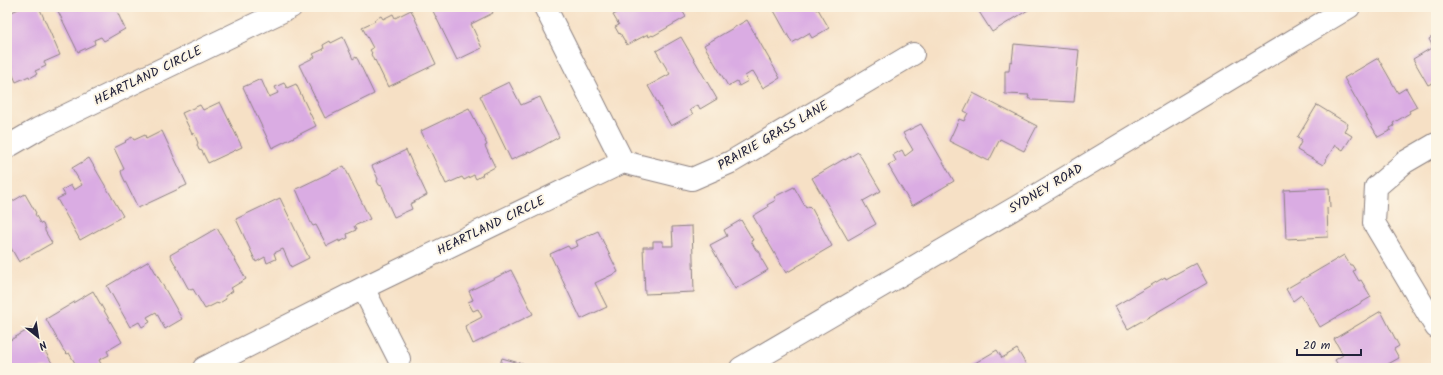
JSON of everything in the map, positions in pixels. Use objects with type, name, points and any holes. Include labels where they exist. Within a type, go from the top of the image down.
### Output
[{"type":"street","points":[[544,7],[623,162]]},
{"type":"street","name":"SYDNEY ROAD","points":[[741,368],[1034,197],[1349,7]]},
{"type":"street","name":"HEARTLAND CIRCLE","points":[[7,147],[45,125],[283,9]]},
{"type":"street","name":"PRAIRIE GRASS LANE","points":[[623,162],[692,179],[731,162],[913,54]]},
{"type":"street","points":[[1436,144],[1405,162],[1376,187],[1374,223],[1436,326]]},
{"type":"street","name":"HEARTLAND CIRCLE","points":[[204,368],[363,288],[623,162]]},
{"type":"street","points":[[363,288],[400,359]]},
{"type":"building","points":[[23,7],[39,7],[60,55],[44,62],[46,66],[35,71],[37,74],[30,78],[29,76],[16,82],[7,61],[7,14]]},
{"type":"building","points":[[56,7],[115,7],[125,29],[104,41],[101,37],[94,40],[95,44],[78,52]]},
{"type":"building","points":[[431,7],[490,7],[493,13],[471,24],[482,48],[457,60]]},
{"type":"building","points":[[614,7],[680,7],[686,17],[653,36],[652,35],[649,37],[648,34],[627,45],[615,27],[619,25],[613,15],[617,13]]},
{"type":"building","points":[[772,7],[815,7],[816,10],[818,9],[829,28],[812,38],[809,33],[792,43]]},
{"type":"building","points":[[976,7],[1033,7],[992,32]]},
{"type":"building","points":[[411,10],[436,64],[388,87],[375,60],[374,61],[370,50],[373,48],[362,27],[375,21],[374,20],[381,16],[383,19],[393,14],[395,18]]},
{"type":"building","points":[[747,20],[780,78],[763,88],[753,71],[745,76],[748,81],[739,86],[737,81],[728,86],[704,45]]},
{"type":"building","points":[[1436,34],[1436,81],[1428,85],[1413,59],[1433,47],[1429,39]]},
{"type":"building","points":[[343,37],[353,59],[356,57],[358,60],[374,94],[325,118],[299,65],[315,57],[313,54],[324,49],[323,45]]},
{"type":"building","points":[[681,37],[717,99],[700,109],[698,105],[690,110],[693,114],[671,126],[648,86],[670,74],[656,51]]},
{"type":"building","points":[[1014,44],[1079,50],[1074,102],[1032,100],[1028,98],[1029,95],[1005,94],[1005,71],[1009,71],[1010,61],[1012,62]]},
{"type":"building","points":[[1378,58],[1398,93],[1406,88],[1417,107],[1393,123],[1394,126],[1390,128],[1391,130],[1378,137],[1344,78]]},
{"type":"building","points":[[261,79],[269,97],[278,93],[275,87],[284,83],[287,88],[296,84],[316,126],[272,148],[243,87]]},
{"type":"building","points":[[509,82],[521,105],[540,97],[559,137],[530,153],[529,152],[511,160],[480,96]]},
{"type":"building","points":[[973,93],[1037,126],[1024,151],[1000,139],[989,161],[949,141],[959,119],[964,121],[968,113],[964,111]]},
{"type":"building","points":[[220,102],[242,147],[208,163],[202,151],[199,150],[194,133],[192,134],[182,113],[200,105],[203,110]]},
{"type":"building","points":[[1317,105],[1348,124],[1344,131],[1352,136],[1343,150],[1335,145],[1323,165],[1297,150],[1302,140],[1297,138]]},
{"type":"building","points":[[469,108],[486,141],[487,145],[485,146],[495,167],[476,179],[474,175],[464,180],[462,177],[446,184],[421,131]]},
{"type":"building","points":[[921,124],[954,181],[912,206],[888,165],[896,161],[893,155],[902,150],[905,156],[913,150],[903,133]]},
{"type":"building","points":[[162,131],[187,185],[138,208],[122,175],[121,171],[124,169],[114,148],[132,137],[134,140],[145,135],[146,139]]},
{"type":"building","points":[[406,150],[427,195],[410,204],[412,209],[394,217],[382,186],[379,185],[377,181],[378,179],[372,166]]},
{"type":"building","points":[[858,152],[881,191],[863,201],[876,224],[848,240],[812,178]]},
{"type":"building","points":[[89,158],[123,216],[80,240],[57,199],[65,195],[62,190],[71,185],[74,190],[82,185],[72,168]]},
{"type":"building","points":[[344,166],[370,219],[354,226],[356,230],[347,234],[348,238],[339,242],[339,240],[327,246],[316,225],[313,226],[311,223],[296,189]]},
{"type":"building","points":[[794,187],[806,208],[809,206],[812,209],[832,246],[786,273],[753,216],[776,200],[774,197]]},
{"type":"building","points":[[1329,188],[1330,207],[1327,208],[1328,237],[1286,239],[1284,190]]},
{"type":"building","points":[[25,194],[40,223],[43,224],[52,243],[19,262],[7,241],[7,211],[11,209],[8,204]]},
{"type":"building","points":[[280,198],[309,258],[291,267],[283,249],[274,253],[276,259],[267,263],[265,257],[256,262],[236,219]]},
{"type":"building","points":[[741,220],[768,270],[735,289],[710,245],[727,236],[724,230]]},
{"type":"building","points":[[692,226],[694,292],[645,294],[643,247],[653,247],[653,241],[663,241],[663,246],[673,246],[672,227]]},
{"type":"building","points":[[217,228],[246,279],[231,288],[233,291],[225,296],[226,299],[205,309],[193,289],[191,290],[188,288],[170,255]]},
{"type":"building","points":[[598,231],[618,272],[595,283],[607,307],[581,319],[550,254],[568,246],[570,249],[578,246],[576,241]]},
{"type":"building","points":[[1344,255],[1355,270],[1353,271],[1359,281],[1361,280],[1371,297],[1320,327],[1301,295],[1293,301],[1286,289]]},
{"type":"building","points":[[149,261],[182,319],[165,329],[156,312],[147,317],[150,322],[142,327],[139,322],[130,327],[107,286]]},
{"type":"building","points":[[1196,263],[1207,283],[1128,329],[1115,306],[1165,277],[1166,279]]},
{"type":"building","points":[[511,270],[533,314],[473,344],[465,326],[482,317],[478,309],[473,311],[468,302],[473,300],[469,291]]},
{"type":"building","points":[[93,291],[122,342],[107,351],[109,355],[99,360],[101,364],[94,368],[93,366],[90,368],[78,368],[69,353],[67,354],[64,351],[46,319]]},
{"type":"building","points":[[1381,311],[1399,346],[1394,349],[1399,358],[1381,368],[1351,368],[1349,365],[1344,368],[1340,368],[1335,360],[1343,355],[1334,339]]},
{"type":"building","points":[[31,328],[55,368],[7,368],[7,342]]},
{"type":"building","points":[[1017,349],[1028,368],[971,368],[970,366],[997,350],[1002,358]]},
{"type":"building","points":[[502,358],[536,368],[499,368]]}]
